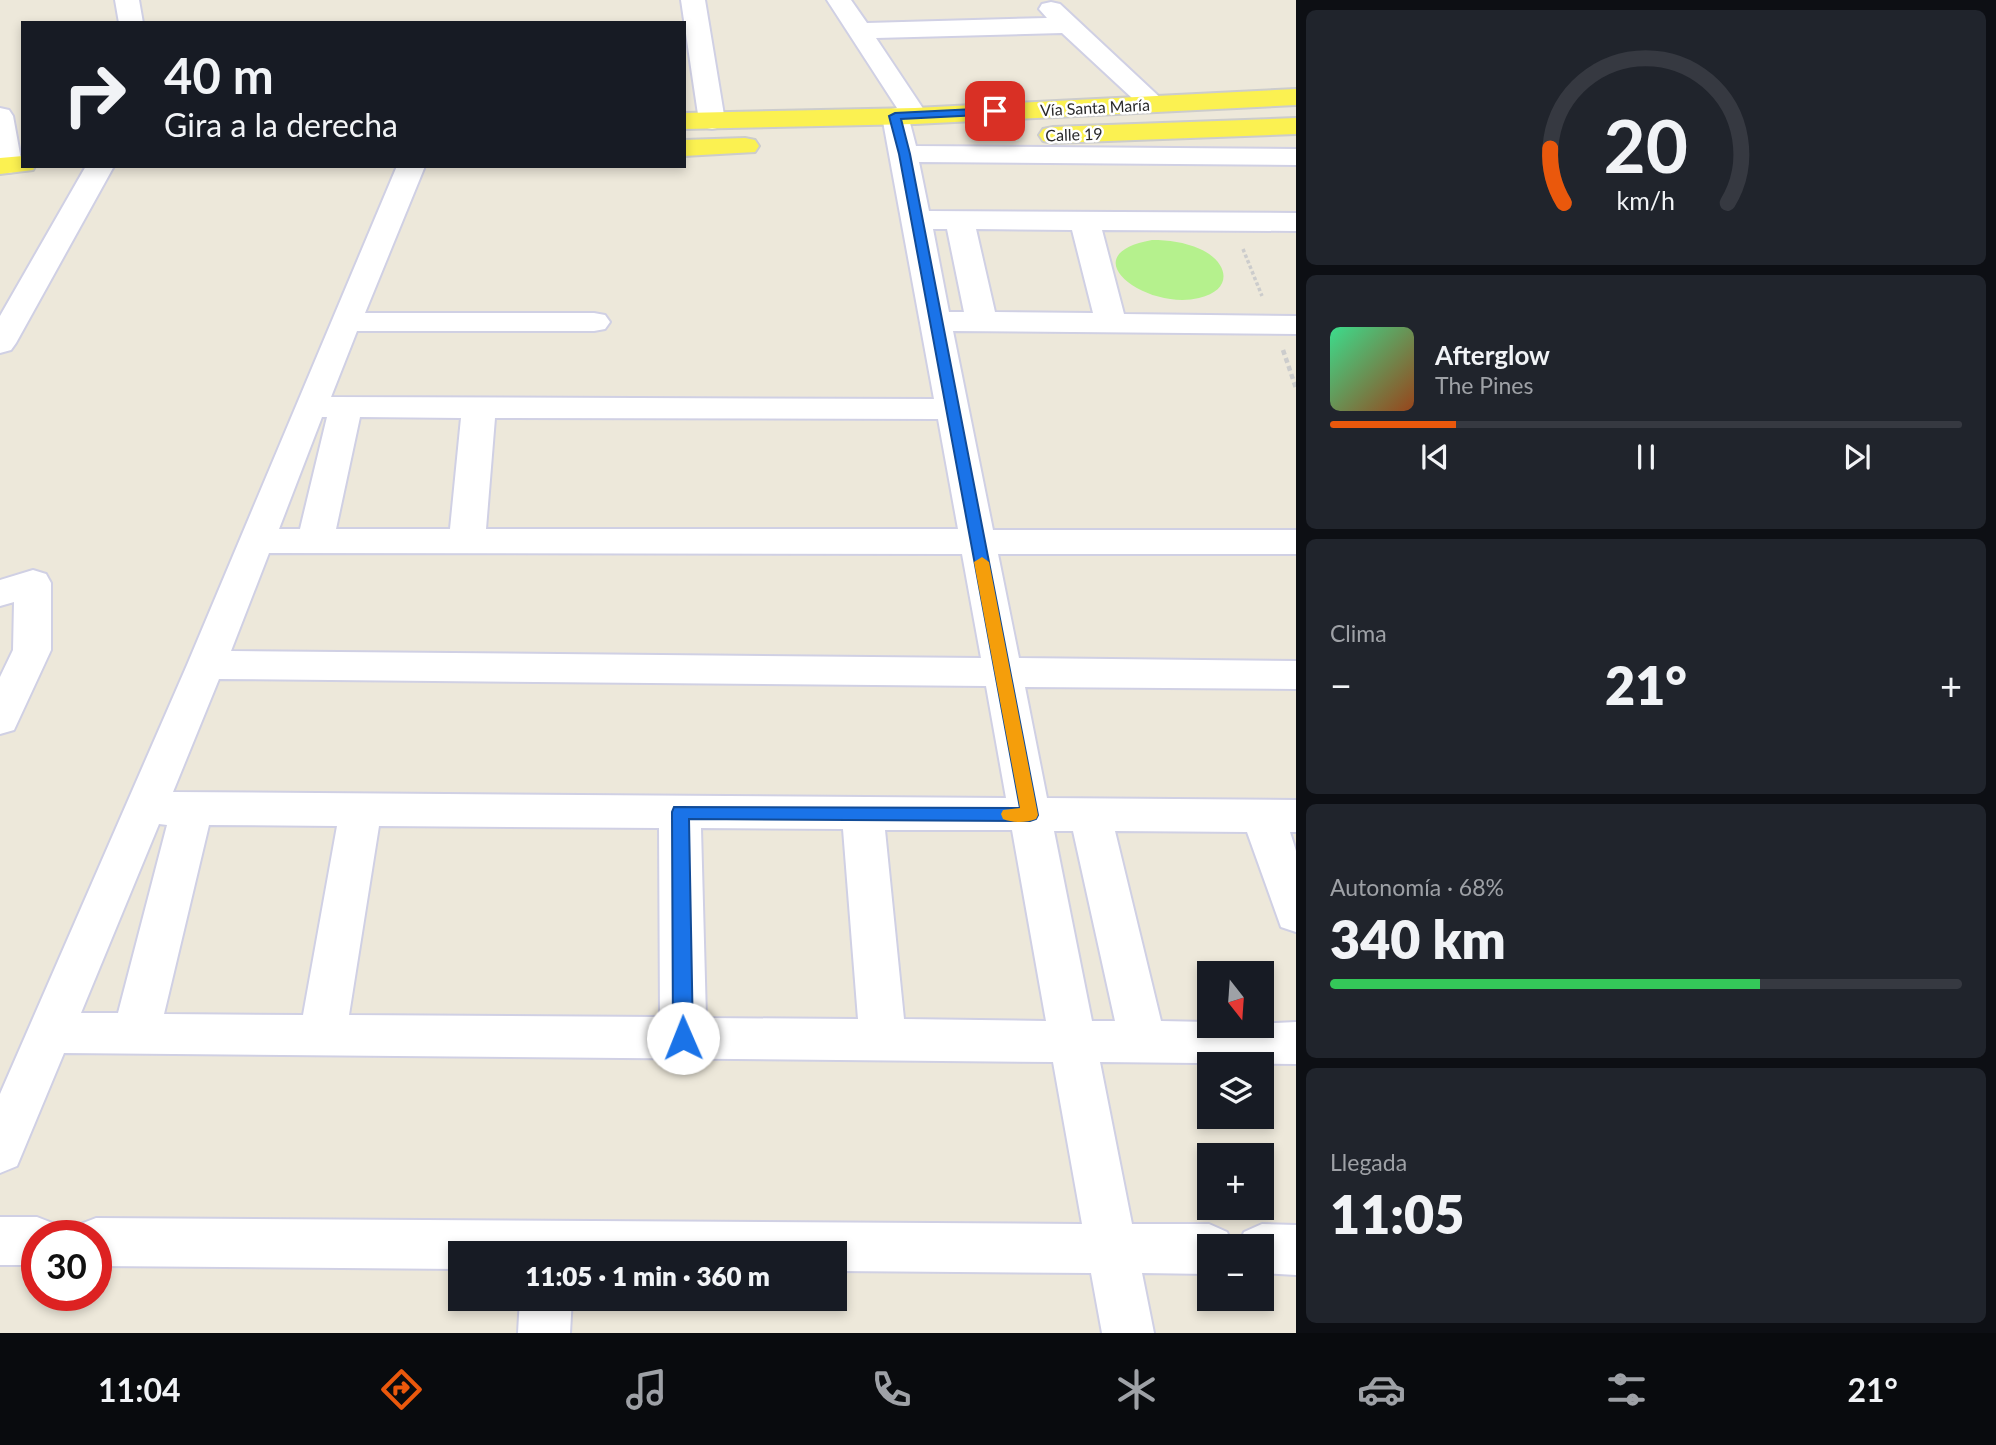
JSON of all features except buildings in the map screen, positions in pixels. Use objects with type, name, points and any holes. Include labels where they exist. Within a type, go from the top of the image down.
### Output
[{"type":"main road","name":"Vía Santa María","points":[[686,121],[904,132],[1154,104],[1296,97]]},
{"type":"main road","name":"Calle 19","points":[[793,144],[904,132],[1296,126]]},
{"type":"main road","points":[[686,148],[766,145]]},
{"type":"street","points":[[127,0],[131,21]]},
{"type":"street","points":[[693,0],[712,121]]},
{"type":"street","points":[[839,0],[860,31],[904,132],[916,220],[1128,1333]]},
{"type":"street","points":[[1042,0],[1154,104]]},
{"type":"street","points":[[860,31],[1069,24]]},
{"type":"street","points":[[0,116],[12,159]]},
{"type":"street","points":[[904,132],[1296,157]]},
{"type":"street","points":[[0,343],[99,168]]},
{"type":"street","points":[[315,542],[328,407],[347,322],[410,168]]},
{"type":"street","points":[[916,220],[1296,222]]},
{"type":"street","points":[[960,220],[982,323]]},
{"type":"street","points":[[1085,222],[1111,325]]},
{"type":"street","points":[[936,321],[1296,325]]},
{"type":"street","points":[[347,322],[594,322]]},
{"type":"street","points":[[328,407],[953,409]]},
{"type":"street","points":[[0,1150],[257,541],[328,407]]},
{"type":"street","points":[[467,542],[479,407]]},
{"type":"street","points":[[257,541],[1296,542]]},
{"type":"street","points":[[0,593],[33,583],[32,650],[0,719]]},
{"type":"street","points":[[206,665],[1296,675]]},
{"type":"street","points":[[144,808],[1280,816],[1296,914]]},
{"type":"street","points":[[136,1034],[192,808]]},
{"type":"street","points":[[323,1035],[361,810]]},
{"type":"street","points":[[680,812],[683,1038]]},
{"type":"street","points":[[863,813],[883,1040]]},
{"type":"street","points":[[1090,815],[1143,1041]]},
{"type":"street","points":[[48,1033],[1296,1043]]},
{"type":"street","points":[[0,1241],[21,1241]]},
{"type":"street","points":[[112,1242],[448,1247]]},
{"type":"street","points":[[847,1249],[1197,1249]]},
{"type":"street","points":[[1274,1250],[1296,1250]]},
{"type":"street","points":[[544,1333],[545,1311]]},
{"type":"green space","points":[[1152,240],[1182,243],[1210,255],[1222,268],[1224,275],[1218,289],[1199,298],[1179,300],[1158,297],[1125,279],[1117,268],[1117,257],[1128,247]]},
{"type":"slow traffic","points":[[982,562],[1030,815],[1009,814]]},
{"type":"route","points":[[683,1038],[680,812],[1030,815],[902,141],[895,116],[995,111]]}]
